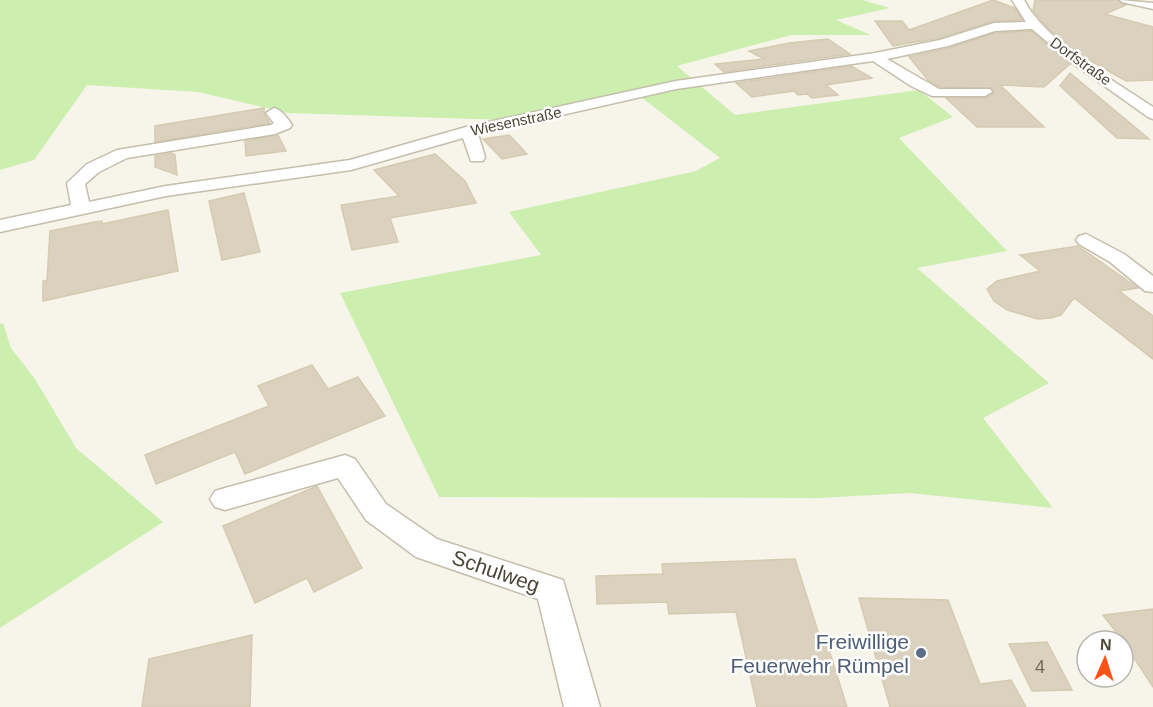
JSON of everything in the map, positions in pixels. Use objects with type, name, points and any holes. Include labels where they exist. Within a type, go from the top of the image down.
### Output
[{"type":"street","name":"Dorfstraße","points":[[1018,0],[1022,12],[1034,25],[1148,107]]},
{"type":"street","points":[[1126,0],[1153,6]]},
{"type":"street","name":"Wiesenstraße","points":[[0,226],[166,191],[351,165],[466,132],[676,85],[875,57],[943,43],[994,27],[1034,25]]},
{"type":"street","points":[[875,57],[916,83],[937,93],[985,92]]},
{"type":"street","points":[[81,208],[76,183],[93,168],[123,154],[275,129],[284,125],[274,113]]},
{"type":"street","points":[[466,132],[472,137],[477,157]]},
{"type":"street","points":[[1086,240],[1117,258],[1153,286]]},
{"type":"street","name":"Schulweg","points":[[225,499],[345,466],[376,512],[427,548],[552,590],[582,707]]},
{"type":"green space","points":[[0,0],[862,0],[890,8],[836,20],[871,35],[791,35],[677,66],[735,115],[919,90],[953,117],[899,138],[1007,251],[917,268],[1049,383],[983,418],[1053,508],[910,493],[818,498],[439,497],[340,293],[541,255],[509,212],[696,171],[720,158],[637,94],[506,120],[288,113],[198,92],[87,85],[34,160],[0,170]]},
{"type":"green space","points":[[3,323],[11,348],[35,379],[76,448],[163,522],[0,628],[0,324]]},
{"type":"building","points":[[993,0],[1015,8],[1022,20],[993,21],[939,38],[893,46],[875,21],[902,21],[909,30]]},
{"type":"building","points":[[1035,0],[1118,0],[1126,5],[1105,14],[1153,27],[1153,80],[1126,81],[1080,55],[1049,29],[1036,14],[1033,10]]},
{"type":"building","points":[[1031,31],[1070,64],[1044,87],[1000,85],[1044,127],[977,127],[946,98],[985,98],[994,93],[992,88],[940,87],[928,80],[909,57],[949,48],[995,33]]},
{"type":"building","points":[[828,39],[850,54],[724,72],[715,64],[764,59],[749,51],[789,43]]},
{"type":"building","points":[[851,66],[872,78],[826,85],[838,95],[812,98],[807,94],[798,95],[794,91],[752,97],[736,83]]},
{"type":"building","points":[[1070,73],[1149,139],[1117,138],[1060,86]]},
{"type":"building","points":[[264,108],[264,114],[270,123],[155,142],[155,126]]},
{"type":"building","points":[[278,135],[286,151],[246,156],[245,141]]},
{"type":"building","points":[[509,135],[527,154],[502,159],[483,139]]},
{"type":"building","points":[[171,153],[175,155],[177,175],[155,167],[155,156]]},
{"type":"building","points":[[435,154],[465,181],[476,203],[390,218],[398,242],[352,250],[341,205],[399,196],[374,170]]},
{"type":"building","points":[[244,193],[260,252],[222,260],[209,201]]},
{"type":"building","points":[[168,210],[178,271],[43,301],[43,281],[47,281],[50,231],[94,222],[102,221],[102,224]]},
{"type":"building","points":[[1078,246],[1138,288],[1119,291],[1153,316],[1153,359],[1074,298],[1061,315],[1038,319],[1007,310],[994,301],[987,289],[997,281],[1040,271],[1020,255]]},
{"type":"building","points":[[312,365],[328,389],[358,377],[385,416],[245,474],[235,452],[156,484],[145,455],[269,406],[258,386]]},
{"type":"building","points":[[317,486],[362,568],[314,592],[307,578],[255,603],[223,526]]},
{"type":"building","points":[[795,559],[820,638],[825,637],[847,707],[757,707],[736,612],[669,614],[667,602],[597,604],[596,576],[663,574],[662,564]]},
{"type":"building","name":"Freiwillige Feuerwehr Rümpel","points":[[859,598],[948,600],[980,684],[1011,680],[1026,707],[890,707]]},
{"type":"building","points":[[1153,609],[1153,687],[1135,659],[1135,629],[1114,629],[1103,615]]},
{"type":"building","points":[[252,635],[250,707],[142,707],[149,659]]},
{"type":"building","points":[[1047,642],[1072,690],[1032,691],[1009,644]]},
{"type":"place","name":"Freiwillige Feuerwehr Rümpel","points":[[921,653]]}]
